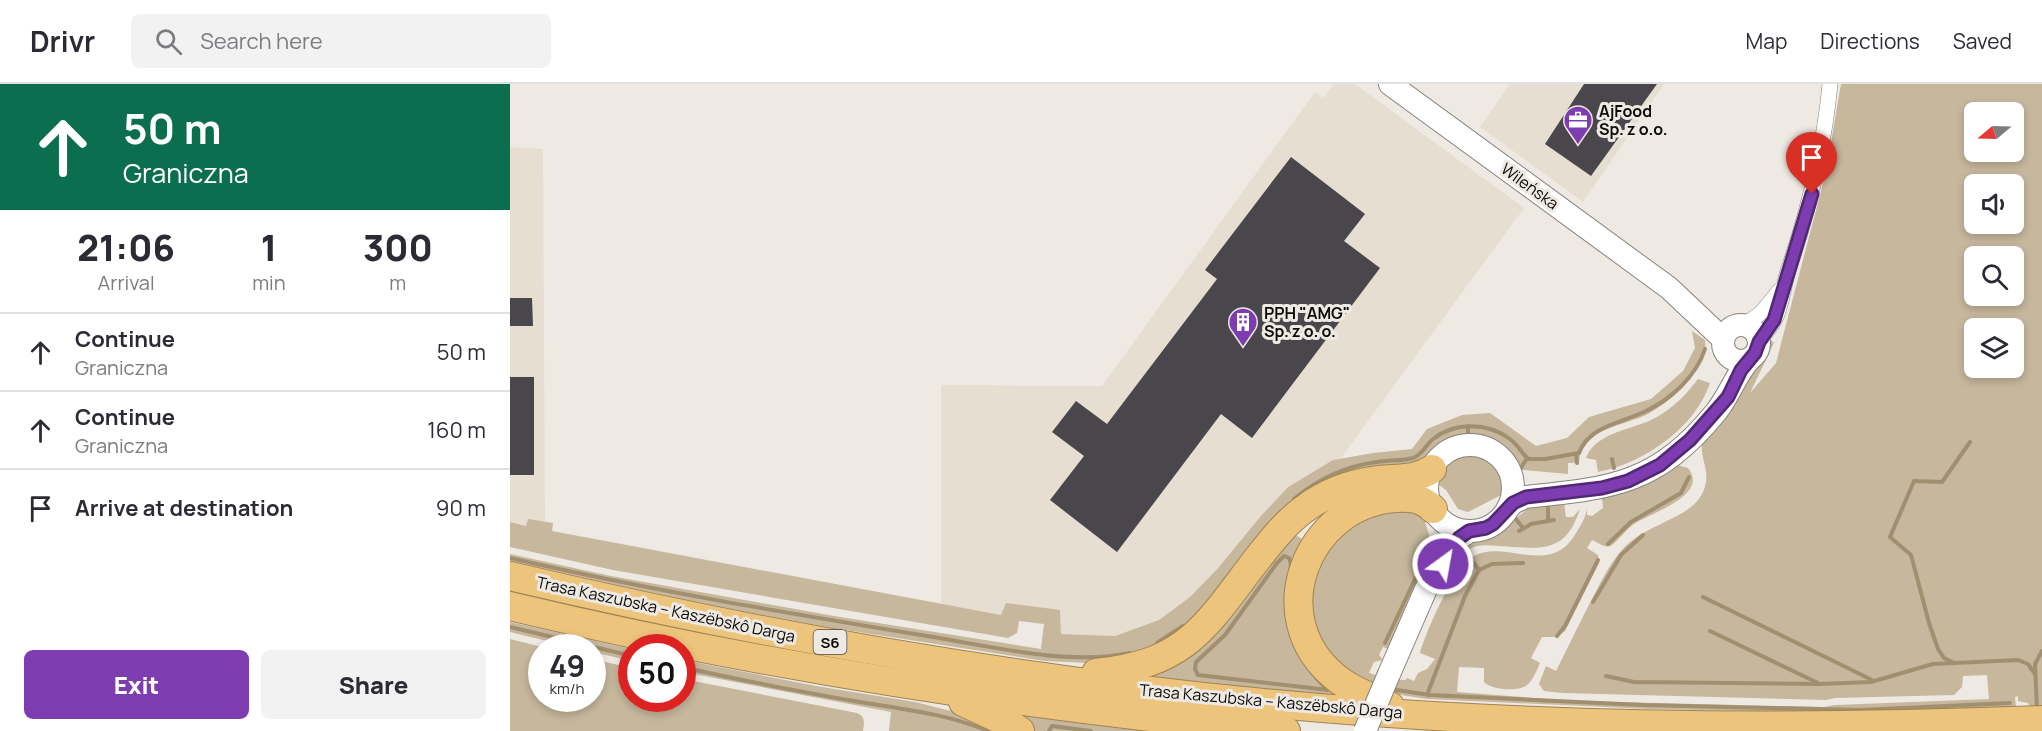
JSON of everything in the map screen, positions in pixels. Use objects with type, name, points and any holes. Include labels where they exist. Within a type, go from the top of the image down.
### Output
[{"type":"highway","points":[[1050,677],[1119,670],[1149,663],[1166,656],[1195,636],[1211,620],[1269,544],[1304,510],[1318,500],[1348,486],[1418,476],[1432,469]]},
{"type":"highway","points":[[1409,714],[1347,686],[1321,664],[1303,631],[1299,613],[1300,585],[1307,559],[1316,542],[1332,524],[1356,508],[1375,501],[1404,497],[1420,499],[1435,513]]},
{"type":"highway","name":"Trasa Kaszubska – Kaszëbskô Darga","points":[[510,576],[783,634],[963,665],[1213,697],[1488,719],[1700,726],[1923,724],[2042,720]]},
{"type":"highway","name":"Trasa Kaszubska – Kaszëbskô Darga","points":[[510,606],[777,661],[934,688],[1115,713],[1286,731]]},
{"type":"highway","points":[[934,688],[1020,731]]},
{"type":"main road","name":"Wileńska","points":[[1390,84],[1739,340]]},
{"type":"main road","points":[[1435,513],[1453,527],[1469,531],[1486,528],[1493,524],[1513,503],[1526,497],[1618,484],[1648,472],[1680,450],[1699,430],[1739,340]]},
{"type":"main road","points":[[1365,731],[1426,589],[1441,533],[1427,491],[1432,469],[1440,457],[1447,452],[1473,445],[1490,450],[1508,469],[1525,481],[1579,490]]},
{"type":"main road","points":[[1508,469],[1513,486],[1508,508]]},
{"type":"main road","points":[[1426,589],[1456,542],[1469,531]]},
{"type":"street","points":[[1739,340],[1778,313],[1784,285],[1818,171],[1830,84]]},
{"type":"street","points":[[1739,340],[1784,285]]},
{"type":"shaded area","points":[[1334,84],[1355,84],[1524,208],[1341,458],[1333,460],[1288,487],[1190,597],[1159,620],[1115,636],[1061,634],[1060,610],[1001,615],[941,604],[941,385],[1102,386],[1315,92],[1323,98]]},
{"type":"shaded area","points":[[1510,84],[1664,84],[1583,202],[1480,127]]},
{"type":"shaded area","points":[[1841,84],[2042,84],[2042,731],[2028,703],[2018,701],[2018,696],[2015,697],[2016,707],[1859,713],[1649,709],[1427,699],[1388,693],[1350,676],[1317,639],[1310,581],[1337,535],[1348,524],[1407,507],[1424,518],[1429,535],[1429,547],[1415,588],[1388,649],[1383,647],[1379,655],[1383,660],[1374,662],[1369,673],[1376,675],[1376,678],[1406,680],[1407,678],[1414,681],[1418,673],[1427,669],[1435,659],[1420,653],[1423,643],[1449,586],[1457,573],[1472,557],[1485,552],[1499,551],[1540,556],[1553,553],[1565,546],[1576,533],[1587,508],[1587,515],[1592,516],[1603,508],[1602,498],[1641,487],[1677,465],[1688,468],[1693,478],[1691,487],[1685,495],[1634,524],[1610,546],[1603,546],[1592,540],[1587,548],[1598,555],[1599,563],[1565,631],[1556,637],[1542,637],[1531,658],[1540,663],[1529,683],[1518,689],[1493,687],[1484,682],[1484,668],[1459,667],[1457,692],[1573,701],[1824,707],[1989,699],[1987,675],[1963,676],[1962,687],[1954,695],[1826,700],[1563,693],[1544,691],[1539,684],[1546,666],[1556,671],[1601,581],[1622,550],[1643,533],[1678,516],[1697,501],[1703,492],[1706,478],[1702,443],[1748,381],[1771,340],[1774,343],[1750,393],[1776,363],[1826,172]]},
{"type":"shaded area","points":[[510,147],[543,149],[545,522],[528,519],[526,526],[510,522]]},
{"type":"shaded area","points":[[1692,331],[1705,340],[1704,356],[1681,389],[1648,414],[1594,436],[1581,453],[1579,465],[1568,463],[1568,474],[1523,470],[1496,443],[1481,437],[1466,436],[1442,444],[1424,462],[1363,473],[1160,648],[1087,663],[1045,661],[833,628],[607,586],[510,563],[510,554],[611,576],[834,616],[1041,649],[1044,624],[1019,621],[1017,633],[1008,638],[613,570],[510,547],[510,522],[526,526],[528,519],[553,523],[552,531],[1001,615],[1006,603],[1060,610],[1061,634],[1115,636],[1159,620],[1190,597],[1288,487],[1333,460],[1412,449],[1427,429],[1462,415],[1490,413],[1536,446],[1567,438],[1589,417],[1651,399],[1683,371],[1695,348]]},
{"type":"shaded area","points":[[1698,379],[1710,383],[1703,399],[1681,427],[1652,451],[1635,460],[1598,472],[1596,460],[1586,458],[1598,442],[1663,413],[1680,400]]},
{"type":"shaded area","points":[[1470,453],[1485,457],[1496,466],[1503,478],[1505,493],[1468,512],[1458,509],[1446,490],[1435,482],[1448,462],[1457,456]]},
{"type":"shaded area","points":[[1564,502],[1566,517],[1573,517],[1580,509],[1567,535],[1549,546],[1526,548],[1483,545],[1468,550],[1452,567],[1431,604],[1455,553],[1471,541],[1495,534],[1529,508]]},
{"type":"shaded area","points":[[1293,534],[1301,538],[1303,543],[1291,580],[1348,697],[1136,676]]},
{"type":"shaded area","points":[[510,622],[564,634],[528,634],[528,636],[510,632]]},
{"type":"shaded area","points":[[510,639],[528,644],[528,712],[606,712],[606,662],[618,665],[618,712],[696,712],[696,682],[857,713],[863,718],[864,723],[863,731],[510,731]]},
{"type":"shaded area","points":[[606,643],[618,646],[618,658],[606,655]]},
{"type":"shaded area","points":[[696,663],[816,686],[915,702],[967,715],[1003,731],[889,731],[891,712],[696,674]]},
{"type":"shaded area","points":[[1004,712],[1154,731],[1035,731]]},
{"type":"building","points":[[1584,84],[1657,84],[1591,176],[1545,144]]},
{"type":"building","name":"PPH \"AMG\" Sp. z o. o.","points":[[1291,157],[1365,214],[1344,241],[1380,268],[1252,438],[1221,414],[1117,552],[1050,500],[1084,456],[1052,432],[1076,401],[1107,424],[1217,279],[1205,270]]},
{"type":"building","points":[[510,298],[532,298],[533,326],[510,326]]},
{"type":"building","points":[[510,377],[534,377],[534,475],[510,475]]},
{"type":"waterway","points":[[1294,499],[1313,485],[1343,470],[1382,461],[1416,457],[1433,439],[1451,429],[1461,427],[1481,427],[1501,433],[1513,441],[1528,459],[1545,459],[1579,453],[1590,437],[1598,431],[1644,412],[1672,394],[1689,378],[1705,349]]},
{"type":"waterway","points":[[1468,426],[1468,436]]},
{"type":"waterway","points":[[1952,662],[1944,658],[1938,649],[1911,555],[1890,537],[1914,481],[1942,482],[1970,442]]},
{"type":"waterway","points":[[1576,454],[1577,463]]},
{"type":"waterway","points":[[1521,468],[1527,458]]},
{"type":"waterway","points":[[1612,459],[1614,468]]},
{"type":"waterway","points":[[1608,544],[1631,522],[1681,493],[1689,477]]},
{"type":"waterway","points":[[1548,507],[1548,521]]},
{"type":"waterway","points":[[1515,518],[1523,528]]},
{"type":"waterway","points":[[1519,531],[1531,524],[1554,520]]},
{"type":"waterway","points":[[1593,602],[1621,555],[1643,535]]},
{"type":"waterway","points":[[1284,556],[1289,558],[1291,565],[1287,589],[1291,631],[1309,669],[1328,690],[1198,675],[1195,669],[1196,662],[1225,635],[1284,556]]},
{"type":"waterway","points":[[510,558],[718,600],[1028,653],[1081,657],[1130,653]]},
{"type":"waterway","points":[[1557,636],[1565,626],[1598,560]]},
{"type":"waterway","points":[[1473,562],[1479,570]]},
{"type":"waterway","points":[[1427,695],[1465,596],[1479,570],[1492,564],[1523,563]]},
{"type":"waterway","points":[[1385,643],[1416,577]]},
{"type":"waterway","points":[[1703,597],[1872,680]]},
{"type":"waterway","points":[[1157,643],[1183,626]]},
{"type":"waterway","points":[[510,627],[618,653]]},
{"type":"waterway","points":[[1710,631],[1818,683]]},
{"type":"waterway","points":[[2037,709],[2035,664],[2042,651]]},
{"type":"waterway","points":[[1606,676],[1634,682],[1819,684],[1871,682],[1933,664],[2018,660],[2028,664],[2035,674]]},
{"type":"waterway","points":[[696,670],[939,716],[988,731]]},
{"type":"waterway","points":[[1390,689],[1430,695],[1643,705],[1860,710],[2010,703]]},
{"type":"waterway","points":[[1049,731],[1052,726],[1091,731]]},
{"type":"place","name":"AjFood Sp. z o.o.","points":[[1578,146]]},
{"type":"place","name":"PPH \"AMG\" Sp. z o. o.","points":[[1243,348]]},
{"type":"route","points":[[1443,564],[1463,534],[1493,524],[1513,503],[1526,497],[1602,488],[1628,481],[1660,465],[1690,440],[1728,397],[1741,370],[1755,353],[1759,342],[1778,313],[1784,285],[1812,194]]}]
